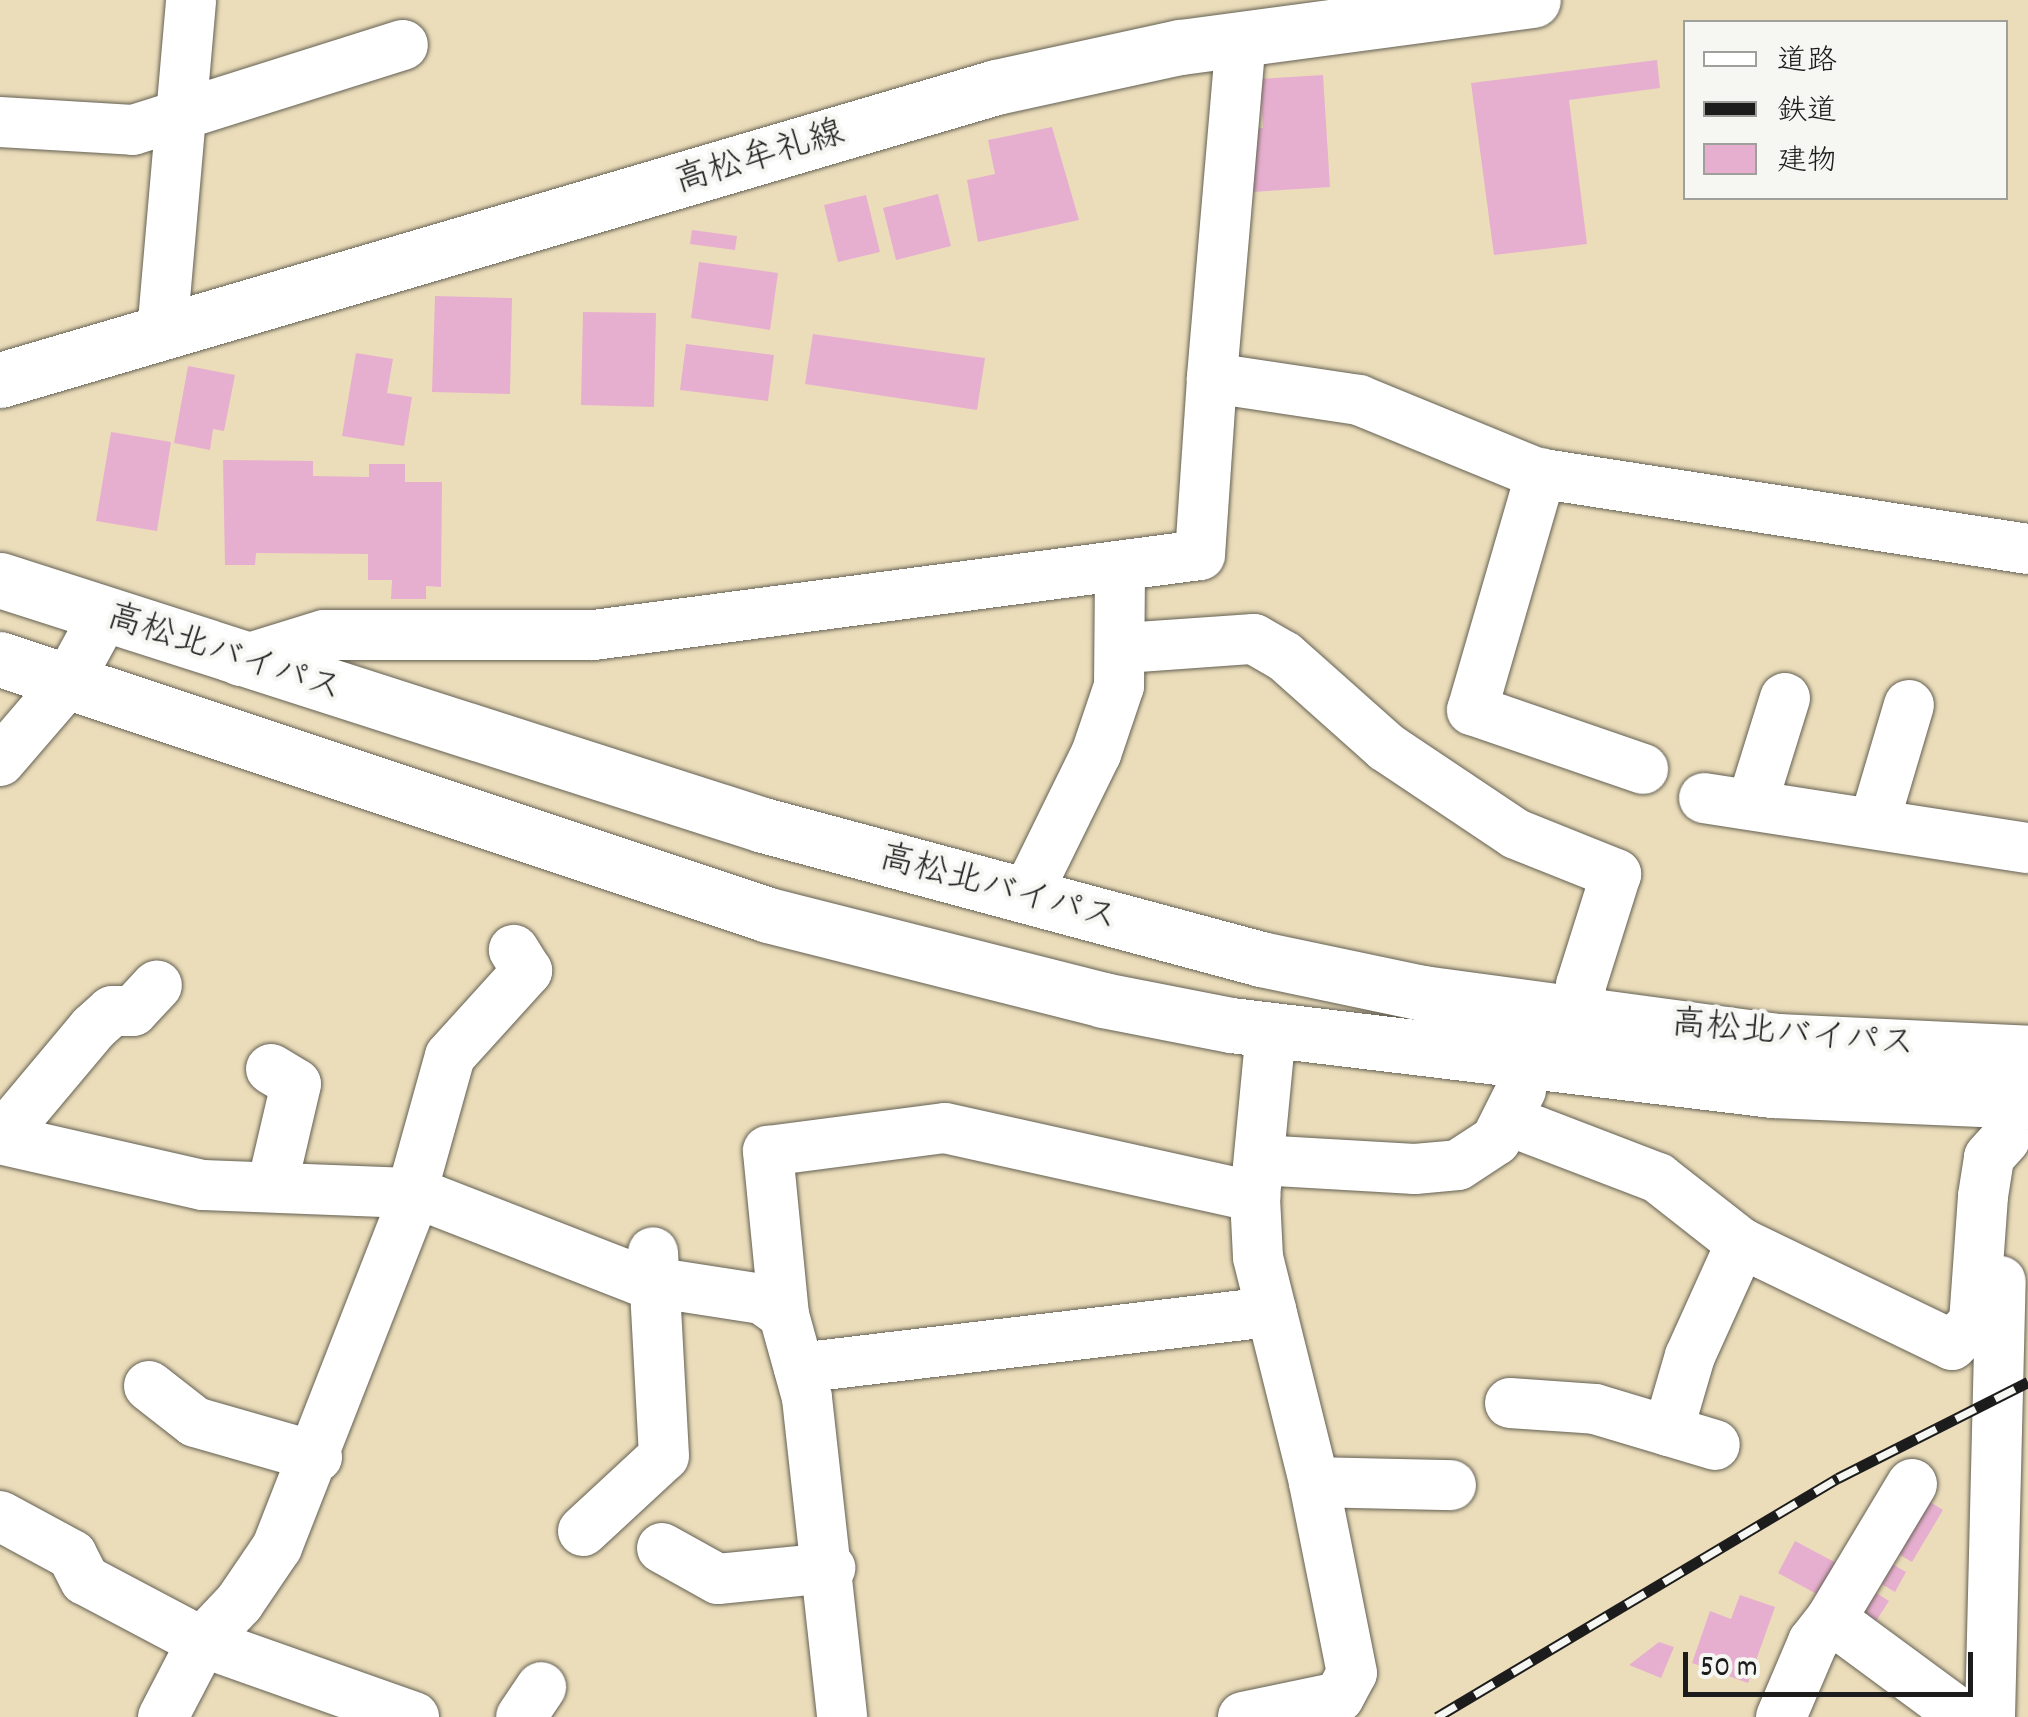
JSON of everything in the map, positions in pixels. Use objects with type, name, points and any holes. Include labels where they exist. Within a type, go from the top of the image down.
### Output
[{"type":"main road","name":"高松牟礼線","points":[[0,380],[996,87],[1250,25],[1534,0]]},
{"type":"main road","name":"高松北バイパス","points":[[0,580],[240,661],[763,825],[1025,898],[1404,989],[1778,1041],[2021,1092]]},
{"type":"main road","name":"高松北バイパス","points":[[0,660],[479,824],[786,920],[1103,1000],[1271,1030],[1772,1090],[2021,1092]]},
{"type":"street","points":[[162,334],[176,116],[191,0]]},
{"type":"street","points":[[240,661],[324,634],[594,634],[1200,555],[1212,378],[1250,25]]},
{"type":"street","points":[[0,122],[134,130],[403,45]]},
{"type":"street","points":[[1212,378],[1358,400],[1541,473],[2028,550]]},
{"type":"street","points":[[1541,473],[1472,710],[1643,769]]},
{"type":"street","points":[[1025,898],[1096,754],[1124,648],[1120,566]]},
{"type":"street","points":[[0,762],[68,682],[104,616]]},
{"type":"street","points":[[1124,648],[1254,639],[1284,656],[1386,747],[1516,834],[1616,874],[1581,985],[1579,1014]]},
{"type":"street","points":[[1752,804],[1784,698]]},
{"type":"street","points":[[1874,824],[1908,706]]},
{"type":"street","points":[[1704,798],[2028,848]]},
{"type":"street","points":[[163,1717],[202,1642],[239,1603],[276,1548],[316,1457],[414,1192],[450,1056],[528,972],[514,950]]},
{"type":"street","points":[[158,985],[132,1011],[112,1011],[94,1028],[0,1139],[186,1182],[414,1192],[448,1200],[577,1259],[654,1264],[728,1289],[784,1315]]},
{"type":"street","points":[[1242,1717],[1339,1697],[1352,1673],[1314,1482],[1258,1257],[1258,1178],[1271,1030]]},
{"type":"street","points":[[842,1717],[830,1568],[799,1368],[784,1315],[768,1151],[945,1128],[1258,1178],[1438,1169],[1478,1154],[1507,1120],[1531,1062]]},
{"type":"street","points":[[272,1068],[296,1084],[272,1186]]},
{"type":"street","points":[[1507,1120],[1658,1178],[1742,1244],[1952,1345],[1974,1322],[1989,1157],[2021,1092]]},
{"type":"street","points":[[1990,1717],[2021,1092]]},
{"type":"street","points":[[1668,1431],[1690,1356],[1742,1244]]},
{"type":"street","points":[[583,1531],[664,1456],[654,1264]]},
{"type":"street","points":[[799,1368],[1272,1312]]},
{"type":"street","points":[[149,1386],[195,1422],[316,1457]]},
{"type":"street","points":[[1510,1403],[1595,1409],[1715,1445]]},
{"type":"street","points":[[2020,1717],[2028,1446]]},
{"type":"street","points":[[1314,1482],[1451,1485]]},
{"type":"street","points":[[1781,1717],[1813,1642],[1831,1619],[1912,1484]]},
{"type":"street","points":[[0,1516],[72,1555],[85,1580],[202,1642],[414,1717]]},
{"type":"street","points":[[662,1548],[718,1579],[830,1568]]},
{"type":"street","points":[[1831,1619],[1964,1717]]},
{"type":"building","points":[[1657,60],[1660,88],[1569,100],[1587,244],[1494,255],[1471,83]]},
{"type":"building","points":[[1323,75],[1330,187],[1252,192],[1248,129],[1263,128],[1260,79]]},
{"type":"building","points":[[1052,127],[1079,220],[978,242],[967,180],[995,174],[988,140]]},
{"type":"building","points":[[938,194],[951,246],[896,260],[883,208]]},
{"type":"building","points":[[866,195],[880,252],[838,262],[824,205]]},
{"type":"building","points":[[692,230],[737,236],[735,250],[690,244]]},
{"type":"building","points":[[699,262],[778,273],[770,330],[691,318]]},
{"type":"building","points":[[435,296],[512,298],[510,394],[432,392]]},
{"type":"building","points":[[583,312],[656,313],[654,407],[581,405]]},
{"type":"building","points":[[813,334],[985,358],[977,410],[805,384]]},
{"type":"building","points":[[686,344],[774,355],[768,401],[680,390]]},
{"type":"building","points":[[356,353],[393,359],[387,393],[412,397],[404,446],[342,436]]},
{"type":"building","points":[[188,366],[235,375],[224,431],[213,429],[210,450],[174,443]]},
{"type":"building","points":[[111,432],[171,442],[157,531],[96,521]]},
{"type":"building","points":[[223,460],[313,461],[313,476],[369,477],[369,464],[405,464],[405,482],[442,482],[441,587],[426,586],[426,599],[391,599],[392,580],[368,580],[368,554],[256,553],[255,565],[225,565]]},
{"type":"building","points":[[1919,1495],[1943,1510],[1912,1562],[1888,1548]]},
{"type":"building","points":[[1795,1541],[1842,1566],[1824,1598],[1778,1573]]},
{"type":"building","points":[[1882,1558],[1906,1572],[1895,1592],[1871,1578]]},
{"type":"building","points":[[1864,1585],[1889,1601],[1870,1630],[1845,1614]]},
{"type":"building","points":[[1740,1595],[1775,1607],[1748,1683],[1692,1663],[1710,1611],[1731,1619]]},
{"type":"building","points":[[1659,1642],[1674,1647],[1661,1678],[1629,1665]]},
{"type":"railway","points":[[1437,1717],[1838,1478],[2028,1382]]}]
